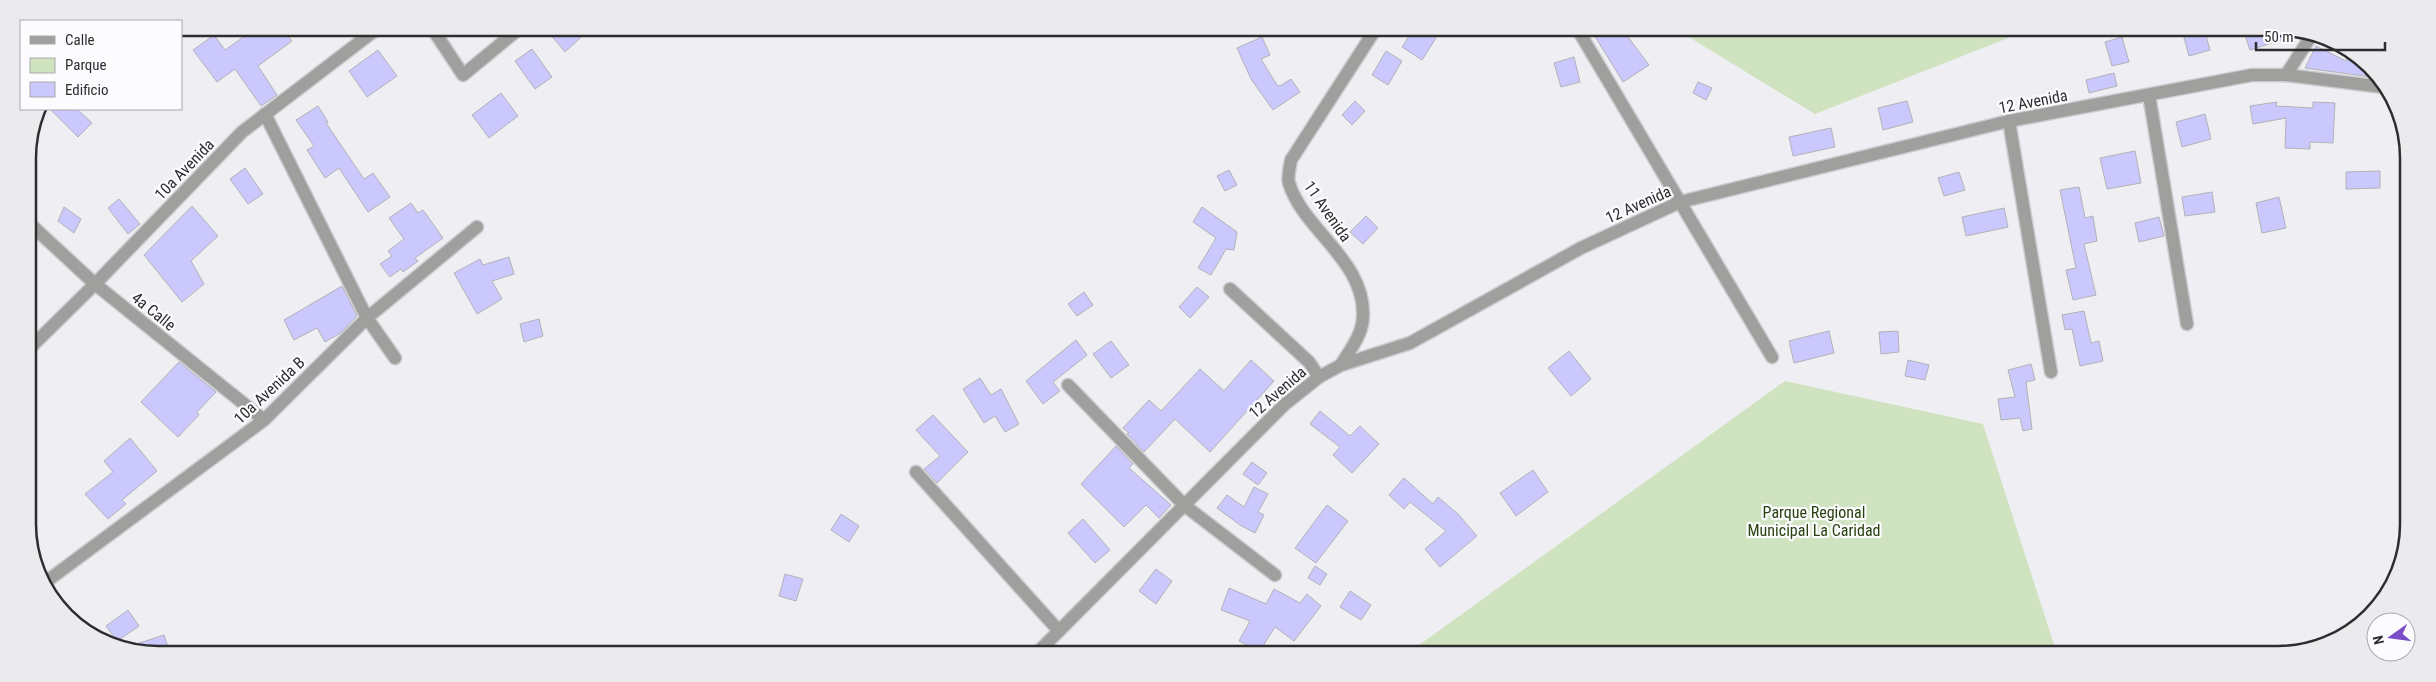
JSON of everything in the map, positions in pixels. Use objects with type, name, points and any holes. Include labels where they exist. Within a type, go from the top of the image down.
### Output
[{"type":"street","name":"11 Avenida","points":[[1341,365],[1356,341],[1364,317],[1360,292],[1348,266],[1296,200],[1288,182],[1291,160],[1371,36]]},
{"type":"street","points":[[1582,36],[1772,357]]},
{"type":"street","name":"10a Avenida","points":[[36,342],[242,132],[366,37]]},
{"type":"street","points":[[438,37],[463,76],[510,37]]},
{"type":"street","points":[[2286,75],[2308,41]]},
{"type":"street","name":"12 Avenida","points":[[1044,646],[1284,405],[1319,377],[1341,365],[1410,343],[1581,248],[1680,202],[2009,121],[2252,75],[2286,75],[2376,86]]},
{"type":"street","points":[[2149,95],[2187,324]]},
{"type":"street","points":[[265,114],[367,318],[395,358]]},
{"type":"street","points":[[2009,121],[2051,372]]},
{"type":"street","name":"10a Avenida B","points":[[50,579],[264,420],[367,318],[477,227]]},
{"type":"street","name":"4a Calle","points":[[37,230],[95,284],[264,420]]},
{"type":"street","points":[[1230,289],[1309,362],[1319,377]]},
{"type":"street","points":[[1068,385],[1184,505],[1276,575]]},
{"type":"street","points":[[916,472],[1059,631]]},
{"type":"green space","points":[[1688,36],[2013,36],[1815,114]]},
{"type":"green space","name":"Parque Regional Municipal La Caridad","points":[[1785,381],[1983,424],[2054,645],[1419,645]]},
{"type":"building","points":[[1409,36],[1436,38],[1422,60],[1402,47]]},
{"type":"building","points":[[1595,36],[1628,36],[1649,65],[1623,82]]},
{"type":"building","points":[[2184,36],[2206,36],[2210,50],[2189,56]]},
{"type":"building","points":[[2245,36],[2289,37],[2250,50]]},
{"type":"building","points":[[211,37],[215,37],[225,50],[243,37],[289,37],[292,41],[258,66],[277,95],[261,106],[235,69],[217,82],[193,50]]},
{"type":"building","points":[[552,37],[581,37],[565,52]]},
{"type":"building","points":[[1262,37],[1270,55],[1261,59],[1277,85],[1280,86],[1291,79],[1300,92],[1273,110],[1251,79],[1237,48]]},
{"type":"building","points":[[2122,37],[2129,62],[2112,66],[2105,42]]},
{"type":"building","points":[[2316,46],[2346,61],[2347,58],[2368,77],[2305,68]]},
{"type":"building","points":[[532,49],[552,77],[535,89],[515,61]]},
{"type":"building","points":[[378,50],[397,76],[367,97],[349,71]]},
{"type":"building","points":[[1386,51],[1402,61],[1388,85],[1372,75]]},
{"type":"building","points":[[1574,57],[1580,82],[1561,87],[1554,63]]},
{"type":"building","points":[[2114,73],[2117,86],[2089,93],[2086,80]]},
{"type":"building","points":[[1698,82],[1712,88],[1706,100],[1693,93]]},
{"type":"building","points":[[501,93],[518,116],[489,138],[472,115]]},
{"type":"building","points":[[1355,101],[1365,111],[1352,125],[1342,115]]},
{"type":"building","points":[[1907,101],[1913,122],[1883,130],[1878,108]]},
{"type":"building","points":[[2277,102],[2276,106],[2313,108],[2313,102],[2335,103],[2333,143],[2310,142],[2310,149],[2285,148],[2286,118],[2253,124],[2250,106]]},
{"type":"building","points":[[318,106],[328,122],[326,123],[364,179],[373,173],[390,197],[368,212],[339,168],[325,178],[307,150],[314,146],[296,120]]},
{"type":"building","points":[[51,110],[78,110],[92,123],[78,137]]},
{"type":"building","points":[[2205,114],[2211,139],[2182,147],[2176,122]]},
{"type":"building","points":[[1831,128],[1835,147],[1793,156],[1789,137]]},
{"type":"building","points":[[2135,151],[2141,183],[2107,189],[2100,158]]},
{"type":"building","points":[[245,168],[263,194],[248,204],[230,179]]},
{"type":"building","points":[[1229,170],[1237,185],[1225,191],[1217,176]]},
{"type":"building","points":[[2380,171],[2380,188],[2346,189],[2346,172]]},
{"type":"building","points":[[1959,172],[1965,190],[1944,196],[1938,178]]},
{"type":"building","points":[[2079,187],[2085,218],[2093,216],[2097,241],[2084,244],[2096,295],[2073,300],[2066,270],[2076,268],[2060,190]]},
{"type":"building","points":[[2212,192],[2215,212],[2185,216],[2182,197]]},
{"type":"building","points":[[2279,197],[2286,228],[2262,233],[2256,203]]},
{"type":"building","points":[[119,199],[140,224],[128,234],[108,208]]},
{"type":"building","points":[[411,203],[418,213],[423,210],[443,238],[415,258],[418,261],[403,272],[401,269],[390,277],[380,264],[392,256],[388,251],[404,239],[389,218]]},
{"type":"building","points":[[192,206],[218,236],[191,261],[204,284],[182,302],[144,255]]},
{"type":"building","points":[[64,207],[81,219],[74,233],[58,221]]},
{"type":"building","points":[[1202,207],[1237,232],[1234,250],[1226,249],[1211,275],[1198,268],[1216,238],[1193,222]]},
{"type":"building","points":[[2004,208],[2008,227],[1966,236],[1962,217]]},
{"type":"building","points":[[1366,216],[1378,228],[1363,244],[1350,232]]},
{"type":"building","points":[[2159,217],[2164,236],[2139,242],[2135,223]]},
{"type":"building","points":[[509,257],[514,274],[492,281],[502,299],[477,314],[454,273],[480,259],[483,265]]},
{"type":"building","points":[[342,286],[357,316],[342,332],[325,342],[317,328],[294,340],[284,320]]},
{"type":"building","points":[[1197,287],[1209,297],[1190,318],[1179,307]]},
{"type":"building","points":[[1084,292],[1093,305],[1077,316],[1068,304]]},
{"type":"building","points":[[2084,311],[2091,343],[2099,341],[2103,361],[2080,366],[2072,329],[2065,330],[2062,315]]},
{"type":"building","points":[[539,319],[543,336],[524,342],[520,324]]},
{"type":"building","points":[[1829,331],[1834,353],[1794,363],[1789,341]]},
{"type":"building","points":[[1898,331],[1899,352],[1881,354],[1879,332]]},
{"type":"building","points":[[1076,340],[1087,355],[1053,382],[1060,391],[1043,404],[1026,381]]},
{"type":"building","points":[[1111,341],[1129,365],[1111,378],[1093,354]]},
{"type":"building","points":[[1569,351],[1591,379],[1571,396],[1548,368]]},
{"type":"building","points":[[1251,360],[1274,381],[1210,452],[1175,419],[1144,452],[1123,428],[1149,400],[1161,411],[1200,369],[1224,391]]},
{"type":"building","points":[[1908,360],[1929,365],[1925,380],[1905,376]]},
{"type":"building","points":[[179,362],[216,392],[197,412],[199,415],[178,437],[141,402]]},
{"type":"building","points":[[2031,364],[2035,380],[2026,382],[2032,429],[2023,431],[2020,418],[2001,420],[1998,399],[2015,397],[2008,370]]},
{"type":"building","points":[[980,378],[991,395],[1001,389],[1019,424],[1005,432],[995,416],[984,423],[963,389]]},
{"type":"building","points":[[1320,411],[1350,436],[1360,426],[1379,444],[1352,473],[1333,455],[1340,447],[1310,424]]},
{"type":"building","points":[[933,415],[968,452],[937,483],[924,469],[940,456],[916,430]]},
{"type":"building","points":[[130,438],[157,471],[122,500],[126,504],[108,519],[85,494],[113,472],[104,461]]},
{"type":"building","points":[[1116,446],[1133,464],[1129,468],[1171,505],[1159,518],[1146,505],[1124,527],[1081,484]]},
{"type":"building","points":[[1252,462],[1267,473],[1258,485],[1243,474]]},
{"type":"building","points":[[1533,470],[1548,492],[1516,516],[1500,493]]},
{"type":"building","points":[[1404,478],[1433,504],[1438,497],[1458,514],[1477,536],[1440,567],[1425,549],[1446,531],[1410,502],[1404,509],[1389,495]]},
{"type":"building","points":[[1254,487],[1268,494],[1258,512],[1264,515],[1255,533],[1240,525],[1217,508],[1227,495],[1244,507]]},
{"type":"building","points":[[1327,505],[1348,521],[1316,563],[1295,548]]},
{"type":"building","points":[[841,514],[859,526],[849,542],[831,530]]},
{"type":"building","points":[[1083,519],[1110,550],[1095,563],[1068,533]]},
{"type":"building","points":[[1315,566],[1327,574],[1320,585],[1308,578]]},
{"type":"building","points":[[1156,569],[1172,581],[1156,604],[1139,591]]},
{"type":"building","points":[[785,574],[803,579],[796,601],[779,596]]},
{"type":"building","points":[[1229,588],[1266,604],[1274,589],[1300,603],[1307,594],[1321,606],[1294,641],[1275,627],[1263,645],[1247,645],[1239,641],[1250,621],[1221,610]]},
{"type":"building","points":[[1350,591],[1371,605],[1361,620],[1340,607]]},
{"type":"building","points":[[128,610],[139,626],[120,639],[114,637],[106,626]]},
{"type":"building","points":[[164,635],[168,646],[142,645],[137,644]]}]
